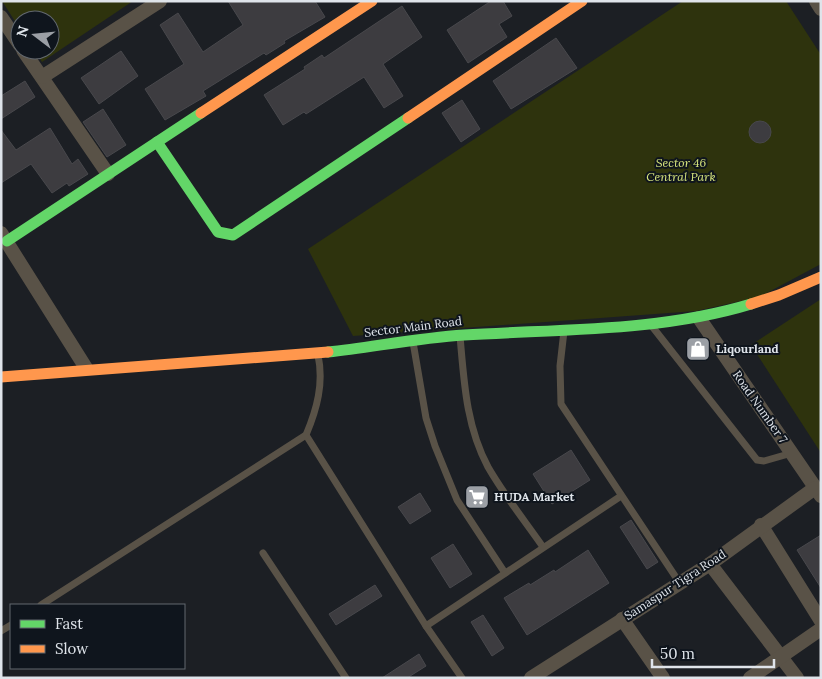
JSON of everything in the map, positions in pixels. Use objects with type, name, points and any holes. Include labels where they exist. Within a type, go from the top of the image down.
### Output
[{"type":"street","points":[[86,368],[4,237],[108,174],[372,1]]},
{"type":"street","points":[[157,142],[218,232],[226,235],[233,234],[582,1]]},
{"type":"street","points":[[816,1],[821,9]]},
{"type":"street","points":[[42,77],[157,2]]},
{"type":"street","points":[[1,17],[10,30]]},
{"type":"street","points":[[31,60],[108,174]]},
{"type":"street","name":"Sector Main Road","points":[[1,377],[86,368],[318,353],[460,335],[699,318],[801,287],[821,277]]},
{"type":"street","name":"Road Number 7","points":[[699,318],[818,492]]},
{"type":"street","name":"Samaspur Tigra Road","points":[[531,678],[710,564],[761,525],[818,492]]},
{"type":"street","points":[[761,525],[821,621]]},
{"type":"street","points":[[710,564],[797,678]]},
{"type":"street","points":[[622,619],[662,678]]},
{"type":"street","points":[[750,678],[821,629]]},
{"type":"lane","points":[[649,322],[757,460],[764,461],[792,453]]},
{"type":"lane","points":[[565,329],[560,366],[561,404],[620,496],[679,582]]},
{"type":"lane","points":[[460,335],[464,392],[476,437],[489,467],[543,547]]},
{"type":"lane","points":[[412,340],[426,418],[435,446],[457,500],[504,573]]},
{"type":"lane","points":[[44,604],[306,435],[314,415],[320,391],[321,367],[318,353]]},
{"type":"lane","points":[[306,435],[426,626],[462,678]]},
{"type":"lane","points":[[426,626],[620,496]]},
{"type":"lane","points":[[263,553],[346,678]]},
{"type":"green space","points":[[2,1],[133,1],[60,50],[60,10],[10,10],[10,13]]},
{"type":"green space","name":"Sector 46 Central Park","points":[[683,1],[786,1],[821,55],[821,264],[759,297],[696,311],[353,336],[308,249]]},
{"type":"green space","points":[[821,299],[821,453],[751,345]]},
{"type":"building","points":[[228,1],[315,1],[325,17],[284,41],[285,43],[266,55],[264,53],[203,91],[206,96],[165,120],[145,89],[184,64],[160,25],[178,13],[203,52],[243,25]]},
{"type":"building","points":[[491,1],[503,1],[512,16],[499,24],[507,37],[468,63],[447,30]]},
{"type":"building","points":[[402,6],[422,37],[383,64],[403,96],[384,108],[364,77],[306,114],[304,112],[283,125],[264,95],[305,69],[304,67],[322,55],[324,58]]},
{"type":"building","points":[[556,38],[577,68],[511,109],[493,81]]},
{"type":"building","points":[[121,51],[138,76],[99,104],[81,78]]},
{"type":"building","points":[[25,81],[35,97],[1,119],[1,96]]},
{"type":"building","points":[[462,100],[480,129],[461,142],[442,113]]},
{"type":"building","points":[[103,109],[126,145],[107,157],[83,122]]},
{"type":"building","points":[[760,121],[768,124],[771,132],[768,140],[760,143],[752,140],[749,132],[752,124]]},
{"type":"building","points":[[50,128],[72,164],[78,159],[88,174],[69,186],[67,183],[52,193],[31,164],[1,183],[1,130],[16,150]]},
{"type":"building","points":[[571,450],[590,480],[552,504],[533,474]]},
{"type":"building","points":[[420,493],[431,511],[410,524],[398,507]]},
{"type":"building","points":[[631,520],[658,562],[647,569],[620,527]]},
{"type":"building","points":[[821,535],[821,588],[797,550]]},
{"type":"building","points":[[453,544],[472,574],[450,588],[431,558]]},
{"type":"building","points":[[588,550],[609,583],[527,635],[504,598],[554,570],[555,572]]},
{"type":"building","points":[[375,585],[382,596],[336,625],[329,614]]},
{"type":"building","points":[[483,615],[504,648],[492,656],[471,622]]},
{"type":"building","points":[[419,654],[426,666],[407,678],[382,678]]},
{"type":"traffic: fast","points":[[7,241],[201,113]]},
{"type":"traffic: fast","points":[[157,142],[218,232],[233,235],[408,118]]},
{"type":"traffic: fast","points":[[328,352],[447,336],[645,325],[681,320],[751,304]]},
{"type":"traffic: slow","points":[[201,113],[372,1]]},
{"type":"traffic: slow","points":[[408,118],[582,1]]},
{"type":"traffic: slow","points":[[751,304],[779,295],[821,277]]},
{"type":"traffic: slow","points":[[1,377],[328,352]]},
{"type":"place","name":"Liqourland","points":[[698,349]]},
{"type":"place","name":"HUDA Market","points":[[477,497]]}]
